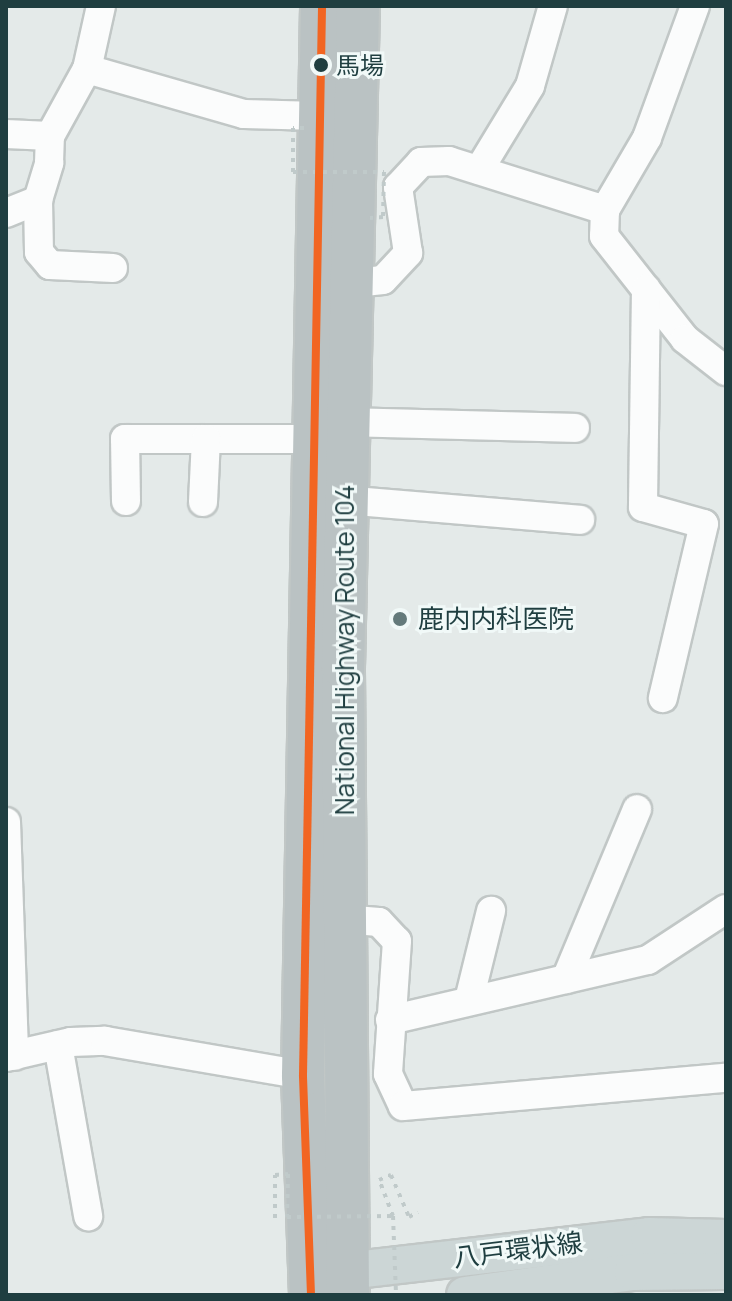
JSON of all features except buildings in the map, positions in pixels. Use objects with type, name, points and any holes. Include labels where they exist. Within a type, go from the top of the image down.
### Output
[{"type":"highway","name":"National Highway Route 104","points":[[322,6],[311,122],[333,285]]},
{"type":"highway","name":"National Highway Route 104","points":[[329,1284],[325,918],[333,285],[358,6]]},
{"type":"highway","name":"National Highway Route 104","points":[[329,1284],[303,1075],[325,918],[344,500],[331,430]]},
{"type":"main road","name":"八戸環状線","points":[[329,1284],[649,1236],[726,1238]]},
{"type":"main road","name":"八戸環状線","points":[[465,1295],[633,1272],[726,1271]]},
{"type":"street","points":[[101,6],[87,69],[50,136],[49,163],[38,200],[39,252],[50,265],[113,268]]},
{"type":"street","points":[[479,170],[530,86],[553,6]]},
{"type":"street","points":[[695,6],[647,138],[605,210],[604,236],[685,339],[726,371]]},
{"type":"street","points":[[87,69],[244,114],[311,122]]},
{"type":"street","points":[[6,134],[50,136]]},
{"type":"street","points":[[333,285],[383,280],[408,253],[398,187],[421,162],[449,161],[605,210]]},
{"type":"street","points":[[6,213],[38,200]]},
{"type":"street","points":[[646,289],[643,507],[704,524],[663,698]]},
{"type":"street","points":[[126,501],[125,439],[206,439],[331,430],[575,428]]},
{"type":"street","points":[[203,502],[206,439]]},
{"type":"street","points":[[344,500],[580,520]]},
{"type":"street","points":[[566,979],[637,809]]},
{"type":"street","points":[[6,822],[10,1056],[58,1045],[105,1041],[303,1075]]},
{"type":"street","points":[[390,1020],[648,960],[726,909]]},
{"type":"street","points":[[469,1000],[491,911]]},
{"type":"street","points":[[325,918],[379,922],[397,941],[388,1074],[403,1106],[726,1078]]},
{"type":"street","points":[[58,1045],[88,1216]]},
{"type":"path","points":[[311,122],[293,128],[293,172],[384,172],[383,217],[370,218]]},
{"type":"path","points":[[275,1218],[275,1175],[288,1174],[287,1217],[393,1216]]},
{"type":"path","points":[[396,1295],[393,1216],[379,1180],[391,1175],[409,1217],[418,1212]]},
{"type":"transit line","points":[[311,1295],[303,1075],[322,6]]},
{"type":"place","name":"馬場","points":[[321,65]]},
{"type":"place","name":"鹿内内科医院","points":[[400,619]]}]
